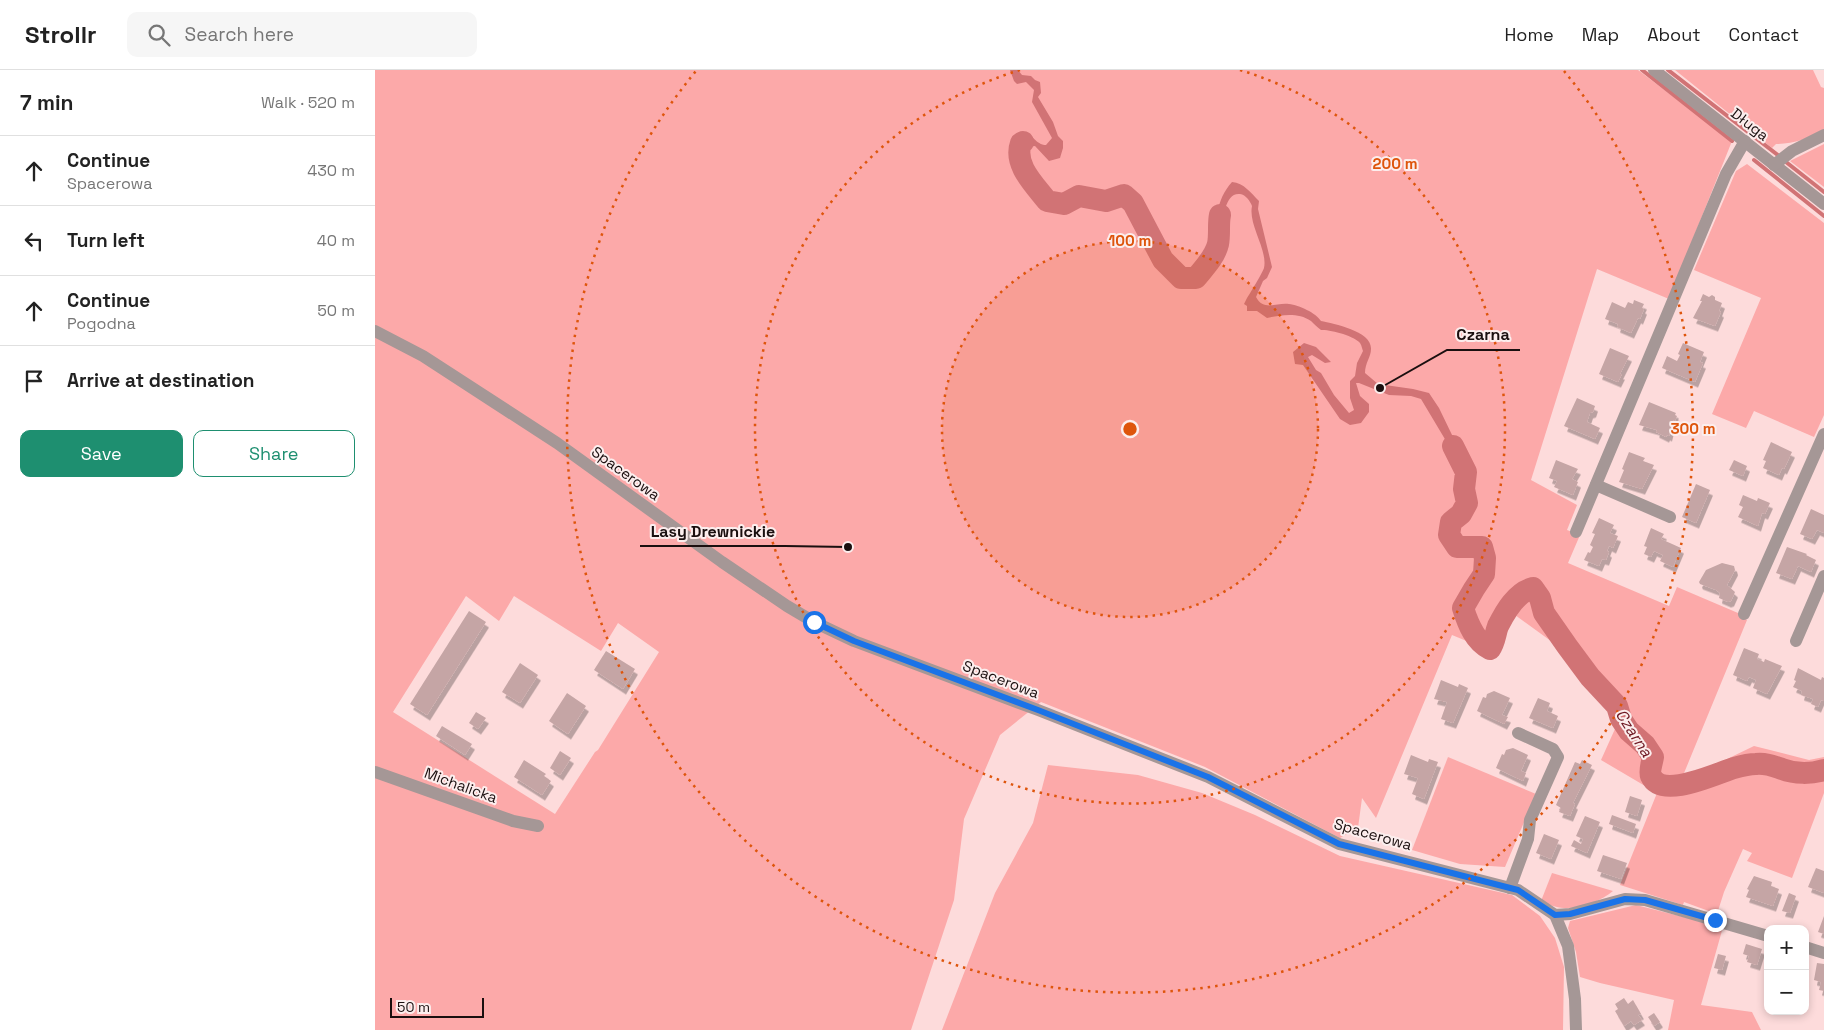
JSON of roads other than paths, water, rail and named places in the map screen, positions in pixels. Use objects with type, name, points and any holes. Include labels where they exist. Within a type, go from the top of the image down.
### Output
[{"type":"street","name":"Długa","points":[[1655,70],[1824,204]]},
{"type":"street","points":[[1774,165],[1792,151],[1824,135]]},
{"type":"street","points":[[1576,532],[1726,174],[1745,141]]},
{"type":"street","name":"Spacerowa","points":[[375,331],[423,356],[548,438],[722,562],[814,622],[854,641],[1038,710],[1208,777],[1339,844],[1518,890],[1555,915]]},
{"type":"street","points":[[1744,614],[1824,434]]},
{"type":"street","points":[[1596,485],[1670,517]]},
{"type":"street","points":[[1795,641],[1824,576]]},
{"type":"street","points":[[1510,888],[1528,839],[1530,820],[1558,757],[1553,749],[1518,733]]},
{"type":"street","name":"Michalicka","points":[[375,772],[513,822],[537,826]]},
{"type":"street","points":[[1576,1030],[1575,999],[1568,946],[1555,915],[1570,914],[1625,899],[1645,900],[1764,935]]},
{"type":"street","points":[[1809,948],[1824,953]]},
{"type":"waterway","points":[[1642,70],[1732,141]]},
{"type":"waterway","points":[[1668,70],[1779,156]]},
{"type":"waterway","name":"Czarna","points":[[1023,142],[1019,151],[1023,167],[1031,181],[1047,201],[1064,204],[1079,196],[1106,201],[1124,195],[1133,203],[1163,260],[1181,278],[1196,278],[1212,258],[1218,244],[1220,215]]},
{"type":"waterway","points":[[1754,160],[1824,216]]},
{"type":"waterway","points":[[1786,162],[1824,192]]},
{"type":"waterway","name":"Czarna","points":[[1453,446],[1466,472],[1464,489],[1467,503],[1461,514],[1451,522],[1449,535],[1457,547],[1482,547],[1485,558],[1484,574],[1463,608],[1470,626],[1480,642],[1490,649],[1498,626],[1508,609],[1516,598],[1533,588],[1540,598],[1544,613],[1567,646],[1590,677],[1617,706],[1621,719],[1629,731],[1645,745],[1653,757],[1650,774],[1657,783],[1666,786],[1690,783],[1734,768],[1753,764],[1766,764],[1798,773],[1824,770]]},
{"type":"place","name":"Czarna","points":[[1380,388]]},
{"type":"place","name":"Lasy Drewnickie","points":[[848,547]]}]
